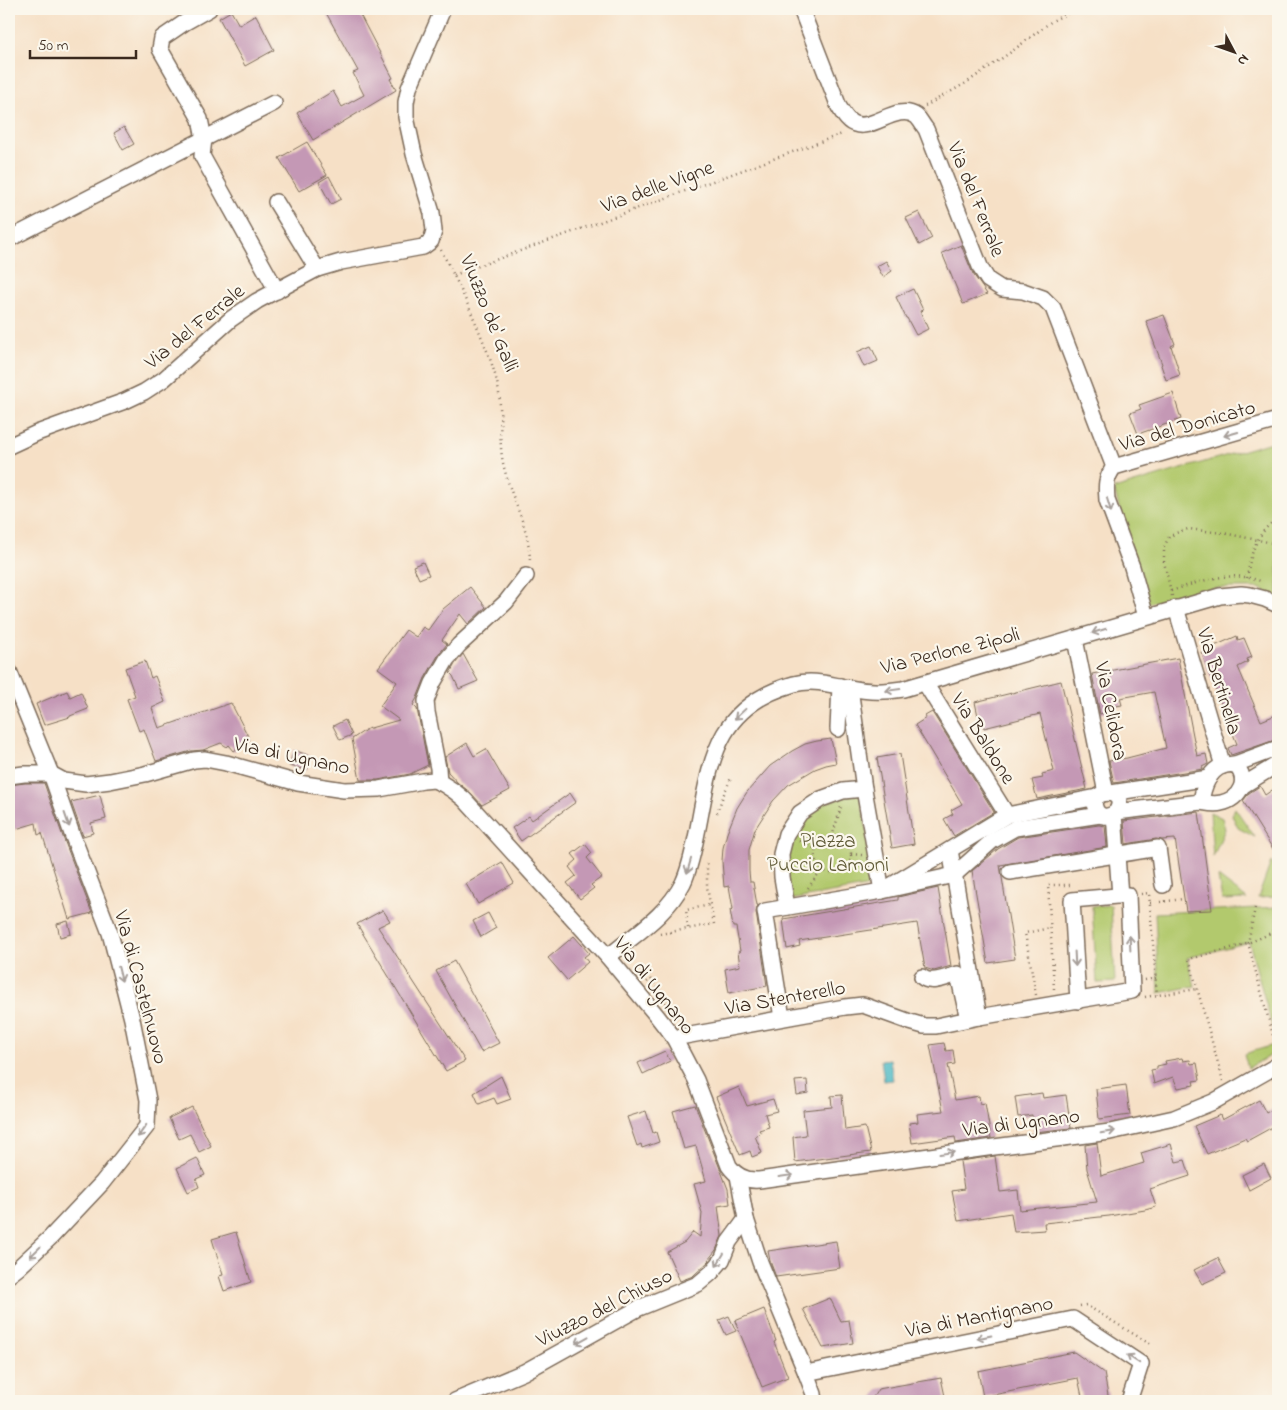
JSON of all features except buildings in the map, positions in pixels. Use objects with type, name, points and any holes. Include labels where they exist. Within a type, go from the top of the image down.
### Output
[{"type":"street","points":[[209,9],[162,38],[160,49],[200,119],[204,139],[202,156],[277,291]]},
{"type":"street","points":[[431,241],[434,231],[432,213],[414,154],[406,117],[406,102],[409,88],[443,9]]},
{"type":"street","points":[[801,9],[839,107],[847,119],[856,125],[869,124],[895,113],[908,113],[917,116]]},
{"type":"street","points":[[9,239],[274,103]]},
{"type":"street","name":"Via del Ferrale","points":[[917,116],[926,129],[981,269],[988,280],[1002,289],[1023,291],[1043,298],[1053,308],[1114,467]]},
{"type":"street","points":[[276,202],[317,269]]},
{"type":"street","name":"Via del Ferrale","points":[[9,446],[37,433],[125,401],[144,392],[164,379],[231,319],[257,301],[317,269],[341,262],[423,247],[431,241]]},
{"type":"street","name":"Via del Donicato","points":[[1146,617],[1132,567],[1107,500],[1108,475],[1114,467],[1278,420]]},
{"type":"street","points":[[439,782],[426,701],[433,683],[459,645],[506,602],[526,576]]},
{"type":"street","name":"Via Perlone Zipoli","points":[[608,957],[663,911],[682,884],[689,867],[708,777],[720,739],[732,723],[759,699],[803,682],[820,682],[845,687],[887,691],[902,689],[1146,617],[1174,603],[1226,594],[1250,595],[1278,605]]},
{"type":"street","name":"Via Bertinella","points":[[1174,603],[1229,765]]},
{"type":"street","name":"Via Celidora","points":[[1076,639],[1105,794]]},
{"type":"street","name":"Via di Castelnuovo","points":[[9,671],[110,933],[132,1019],[148,1100],[147,1126],[102,1182],[51,1237],[9,1275]]},
{"type":"street","name":"Via Baldone","points":[[925,683],[1007,815]]},
{"type":"street","points":[[838,730],[845,687]]},
{"type":"street","points":[[845,687],[882,891]]},
{"type":"street","points":[[882,891],[1007,815],[1105,794],[1209,778],[1229,765],[1278,748]]},
{"type":"street","name":"Via di Ugnano","points":[[9,776],[32,773],[50,774],[64,781],[86,784],[145,774],[194,760],[205,759],[298,783],[344,790],[379,789],[429,780],[449,787],[464,799],[608,957],[658,1016],[674,1038],[696,1080],[728,1163],[738,1176],[746,1179],[756,1181],[1128,1128],[1174,1118],[1213,1102],[1278,1065]]},
{"type":"street","points":[[1242,786],[1278,764]]},
{"type":"street","points":[[782,1018],[765,911],[882,891],[954,875],[992,841],[1015,828],[1201,802],[1219,804],[1228,801],[1238,794],[1242,786],[1243,775],[1239,769],[1229,765]]},
{"type":"street","points":[[1201,802],[1202,790],[1209,778]]},
{"type":"street","points":[[787,907],[781,854],[786,834],[800,813],[821,799],[843,791],[864,789]]},
{"type":"street","points":[[1105,794],[1117,798],[1118,809],[1110,814]]},
{"type":"street","points":[[1105,794],[1094,805],[1095,809],[1110,814]]},
{"type":"street","points":[[1110,814],[1124,895],[1132,987]]},
{"type":"street","points":[[1010,872],[1158,848],[1163,885]]},
{"type":"street","points":[[950,850],[974,1018]]},
{"type":"street","points":[[1078,1001],[1072,900],[1124,895]]},
{"type":"street","points":[[922,977],[926,980],[934,980],[958,974],[974,1018]]},
{"type":"street","name":"Via Stenterello","points":[[674,1038],[844,1006],[863,1005],[910,1022],[924,1026],[936,1026],[1078,1001],[1132,987]]},
{"type":"street","points":[[738,1176],[746,1219],[760,1262],[814,1394],[815,1401]]},
{"type":"street","name":"Viuzzo del Chiuso","points":[[455,1401],[524,1372],[638,1308],[698,1284],[722,1260],[729,1242],[746,1219]]},
{"type":"street","name":"Via di Mantignano","points":[[806,1374],[1073,1319],[1141,1364],[1129,1401]]},
{"type":"path","points":[[9,12],[14,9]]},
{"type":"path","points":[[917,116],[924,106],[966,83],[1052,21],[1076,9]]},
{"type":"path","name":"Via delle Vigne","points":[[454,275],[842,134]]},
{"type":"path","name":"Viuzzo de' Galli","points":[[431,241],[441,249],[489,354],[498,388],[500,449],[505,472],[528,537],[530,565],[526,576]]},
{"type":"path","points":[[1247,578],[1250,556],[1257,540],[1269,524],[1278,518]]},
{"type":"path","points":[[1174,603],[1164,562],[1164,547],[1169,538],[1176,533],[1188,529],[1223,533],[1278,544]]},
{"type":"path","points":[[716,814],[731,778]]},
{"type":"path","points":[[832,837],[848,790]]},
{"type":"path","points":[[786,834],[816,849]]},
{"type":"path","points":[[832,837],[838,838],[844,841],[849,848],[850,860],[843,870],[833,873],[827,872],[822,869],[815,859],[816,849],[824,840],[832,837]]},
{"type":"path","points":[[655,934],[714,924],[707,887],[707,856]]},
{"type":"path","points":[[1124,895],[1149,893],[1157,995]]},
{"type":"path","points":[[1160,902],[1184,898]]},
{"type":"path","points":[[1150,903],[1155,903]]},
{"type":"path","points":[[688,929],[686,910],[710,905]]},
{"type":"path","points":[[1255,908],[1248,943],[1275,1043],[1278,1045]]},
{"type":"path","points":[[1038,1007],[1025,933],[1050,928]]},
{"type":"path","points":[[1226,1089],[1189,959],[1248,943],[1278,929]]},
{"type":"path","points":[[1156,978],[1132,987],[1137,998],[1197,989]]},
{"type":"path","points":[[646,983],[651,979],[668,1000],[663,1005]]},
{"type":"path","points":[[1076,1307],[1086,1305],[1150,1344]]},
{"type":"green space","points":[[1278,440],[1278,598],[1259,588],[1214,588],[1145,604],[1114,489]]},
{"type":"green space","name":"Piazza Puccio Lamoni","points":[[860,792],[876,885],[790,900],[786,876],[790,836],[815,806]]},
{"type":"green space","points":[[1235,808],[1255,837],[1238,828],[1232,815]]},
{"type":"green space","points":[[1210,812],[1222,818],[1225,829],[1213,857]]},
{"type":"green space","points":[[1271,862],[1278,873],[1278,897],[1258,898]]},
{"type":"green space","points":[[1218,877],[1247,899],[1222,900]]},
{"type":"green space","points":[[1111,905],[1115,982],[1097,983],[1092,906]]},
{"type":"green space","points":[[1278,907],[1278,1051],[1248,1068],[1244,1054],[1277,1044],[1249,942],[1187,958],[1195,986],[1159,993],[1155,913]]},
{"type":"water","points":[[890,1059],[893,1080],[884,1081],[881,1060]]}]
